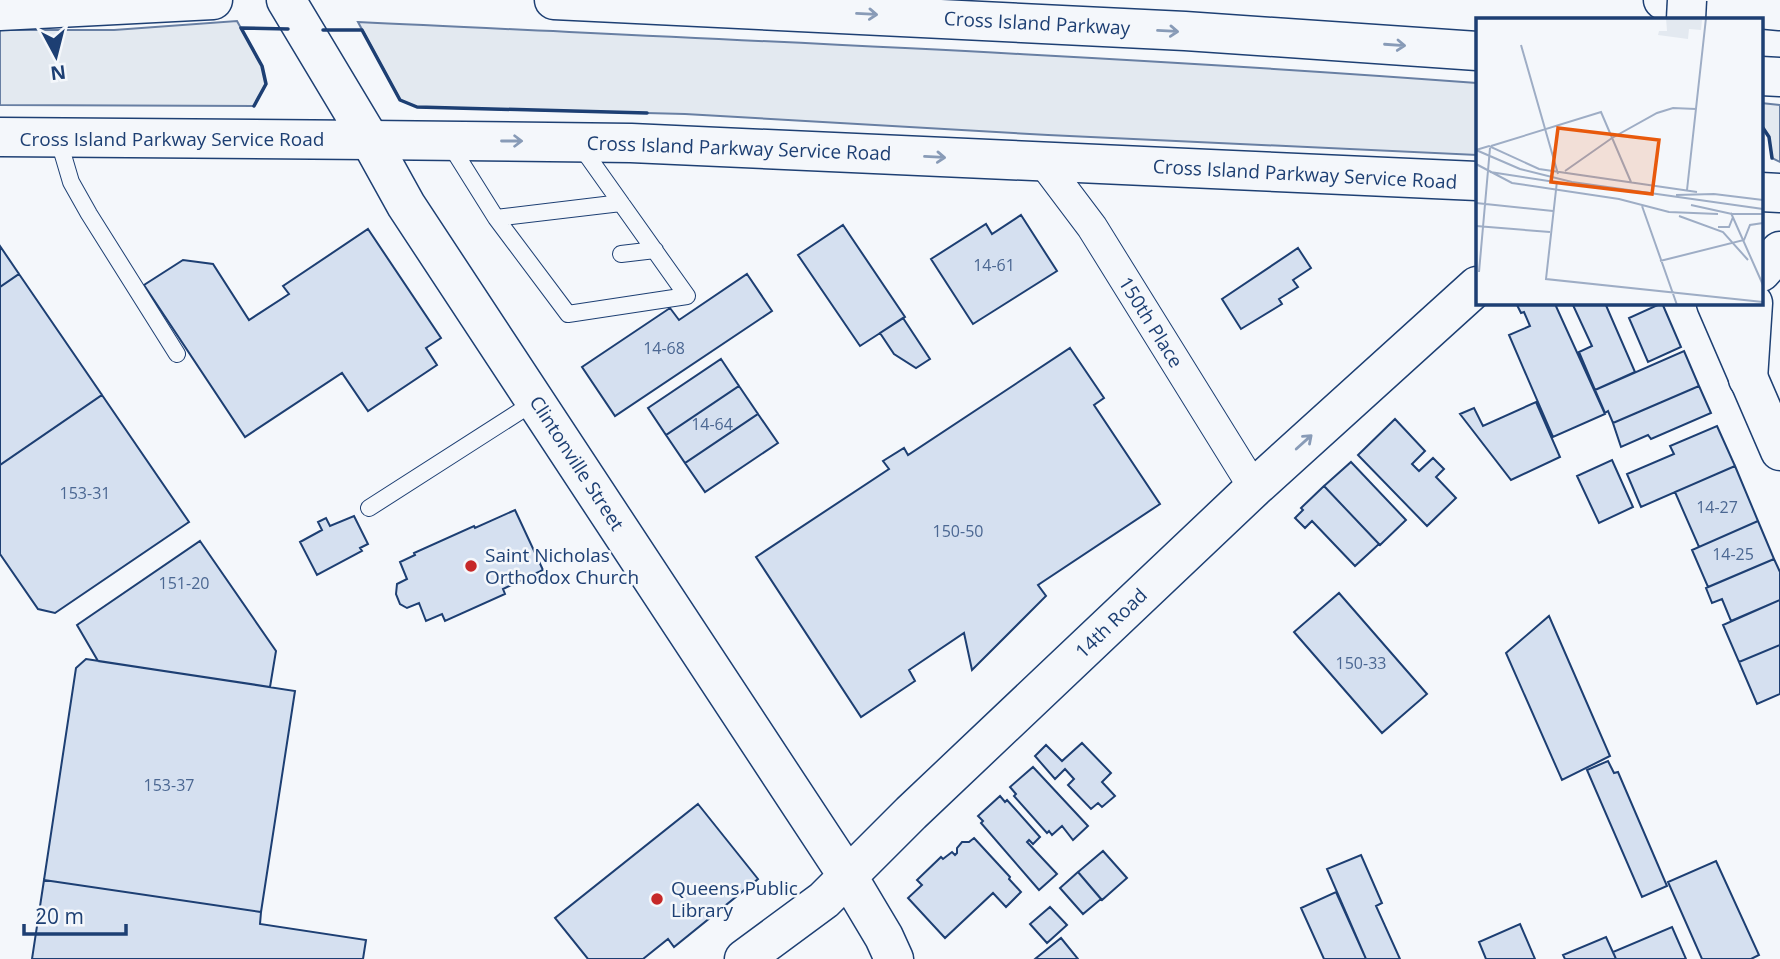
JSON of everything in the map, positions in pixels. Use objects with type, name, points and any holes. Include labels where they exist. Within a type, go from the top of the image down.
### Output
[{"type":"main road","points":[[0,11],[213,0]]},
{"type":"main road","name":"Clintonville Street","points":[[286,0],[406,205],[847,875],[894,959]]},
{"type":"main road","name":"Cross Island Parkway","points":[[554,0],[1132,29],[1476,51]]},
{"type":"main road","points":[[1663,0],[1780,11]]},
{"type":"main road","points":[[1686,18],[1687,0]]},
{"type":"main road","points":[[1762,76],[1780,77]]},
{"type":"main road","name":"Cross Island Parkway Service Road","points":[[0,137],[577,142],[1476,181]]},
{"type":"main road","points":[[1762,192],[1780,193]]},
{"type":"main road","points":[[1762,271],[1780,251]]},
{"type":"main road","name":"14th Road","points":[[744,959],[824,900],[847,875],[1254,488],[1476,287]]},
{"type":"main road","points":[[1716,304],[1780,451]]},
{"type":"main road","points":[[1748,379],[1753,304]]},
{"type":"street","name":"150th Place","points":[[1043,162],[1092,227],[1254,488]]},
{"type":"lane","points":[[58,138],[71,182],[177,354]]},
{"type":"lane","points":[[447,141],[496,218],[540,266],[568,314],[687,296],[577,142]]},
{"type":"lane","points":[[496,218],[621,203]]},
{"type":"lane","points":[[621,254],[654,250]]},
{"type":"lane","points":[[369,508],[536,401]]},
{"type":"shaded area","points":[[237,21],[262,66],[266,84],[254,106],[0,105],[0,30],[114,30]]},
{"type":"shaded area","points":[[358,22],[1058,56],[1476,83],[1476,155],[1048,135],[685,114],[417,107],[400,100]]},
{"type":"shaded area","points":[[1762,103],[1780,105],[1780,162],[1772,158],[1769,137],[1762,126]]},
{"type":"building","points":[[1021,215],[1057,271],[973,324],[931,259],[986,224],[992,234]]},
{"type":"building","points":[[843,225],[905,317],[860,346],[798,255]]},
{"type":"building","points":[[368,229],[441,338],[426,348],[437,365],[368,411],[342,373],[245,437],[144,285],[183,260],[213,264],[249,320],[289,294],[283,286]]},
{"type":"building","points":[[0,246],[19,274],[0,287]]},
{"type":"building","points":[[1298,248],[1311,268],[1293,280],[1298,287],[1279,299],[1282,304],[1241,329],[1222,299]]},
{"type":"building","points":[[19,274],[102,395],[0,465],[0,287]]},
{"type":"building","points":[[747,274],[772,311],[615,416],[582,367],[670,308],[679,320]]},
{"type":"building","points":[[1555,304],[1605,414],[1553,437],[1509,335],[1530,326],[1524,312],[1521,313],[1517,305]]},
{"type":"building","points":[[1572,304],[1605,304],[1635,372],[1595,390],[1579,352],[1592,346]]},
{"type":"building","points":[[1662,304],[1681,347],[1648,362],[1629,318]]},
{"type":"building","points":[[903,318],[930,359],[916,368],[894,354],[880,333]]},
{"type":"building","points":[[1070,348],[1104,398],[1094,405],[1160,504],[1038,585],[1046,596],[972,670],[964,633],[909,670],[915,681],[861,717],[756,557],[889,469],[883,461],[904,448],[908,455]]},
{"type":"building","points":[[1684,351],[1699,386],[1613,423],[1608,411],[1605,413],[1595,390]]},
{"type":"building","points":[[721,359],[739,386],[666,435],[648,408]]},
{"type":"building","points":[[739,386],[758,414],[685,463],[666,435]]},
{"type":"building","points":[[1699,386],[1711,413],[1651,439],[1648,435],[1621,447],[1613,423]]},
{"type":"building","points":[[102,395],[189,522],[55,613],[38,609],[0,554],[0,465]]},
{"type":"building","points":[[1536,402],[1560,457],[1511,480],[1460,414],[1474,408],[1483,426]]},
{"type":"building","points":[[758,414],[778,443],[705,492],[685,463]]},
{"type":"building","points":[[1395,419],[1425,451],[1412,464],[1419,471],[1433,458],[1444,469],[1436,477],[1456,498],[1427,526],[1358,455]]},
{"type":"building","points":[[1717,426],[1735,466],[1641,507],[1627,474],[1674,454],[1670,446]]},
{"type":"building","points":[[1612,460],[1633,507],[1599,523],[1577,476]]},
{"type":"building","points":[[1351,462],[1406,520],[1380,545],[1324,486]]},
{"type":"building","points":[[1735,466],[1758,521],[1699,547],[1675,492]]},
{"type":"building","points":[[1324,486],[1379,544],[1355,566],[1312,521],[1305,528],[1295,518],[1303,510],[1301,508]]},
{"type":"building","name":"Saint Nicholas Orthodox Church","points":[[515,510],[543,570],[503,589],[505,594],[445,621],[442,614],[426,621],[419,603],[407,608],[400,604],[396,594],[397,584],[407,579],[400,562],[415,555],[414,553]]},
{"type":"building","points":[[354,516],[368,544],[360,548],[362,551],[317,575],[300,542],[322,530],[318,522],[326,518],[330,526]]},
{"type":"building","points":[[1758,521],[1774,559],[1708,587],[1692,550]]},
{"type":"building","points":[[200,541],[276,651],[270,687],[98,661],[77,625]]},
{"type":"building","points":[[1774,559],[1780,572],[1780,600],[1731,621],[1722,599],[1712,603],[1706,588]]},
{"type":"building","points":[[1339,593],[1427,694],[1382,733],[1294,632]]},
{"type":"building","points":[[1780,600],[1780,645],[1739,662],[1723,625]]},
{"type":"building","points":[[1549,616],[1610,756],[1562,780],[1506,653]]},
{"type":"building","points":[[1780,645],[1780,694],[1757,704],[1739,662]]},
{"type":"building","points":[[86,659],[295,691],[261,912],[44,880],[76,668]]},
{"type":"building","points":[[1082,743],[1111,773],[1102,782],[1115,796],[1102,807],[1098,803],[1091,809],[1068,785],[1074,779],[1065,769],[1055,779],[1035,756],[1046,745],[1062,761]]},
{"type":"building","points":[[1608,761],[1614,773],[1618,772],[1667,886],[1642,897],[1587,770]]},
{"type":"building","points":[[1033,767],[1088,826],[1073,840],[1062,826],[1052,835],[1049,831],[1047,833],[1014,796],[1016,794],[1010,787]]},
{"type":"building","points":[[1000,796],[1005,802],[1007,800],[1040,837],[1033,844],[1029,840],[1027,842],[1057,874],[1039,890],[981,823],[983,821],[978,816]]},
{"type":"building","name":"Queens Public Library","points":[[698,804],[758,879],[674,947],[668,939],[643,959],[588,959],[555,918]]},
{"type":"building","points":[[974,838],[1021,892],[1006,907],[993,893],[945,938],[908,898],[922,885],[917,880],[941,857],[943,859],[952,852],[955,855],[962,842],[969,842]]},
{"type":"building","points":[[1103,851],[1127,878],[1102,900],[1078,872]]},
{"type":"building","points":[[1361,855],[1382,903],[1376,906],[1400,959],[1366,959],[1327,869]]},
{"type":"building","points":[[1716,861],[1759,955],[1751,959],[1702,959],[1668,882]]},
{"type":"building","points":[[1078,872],[1101,899],[1083,914],[1060,888]]},
{"type":"building","points":[[44,880],[261,912],[260,924],[366,940],[363,959],[32,959]]},
{"type":"building","points":[[1336,892],[1366,959],[1324,959],[1301,908]]},
{"type":"building","points":[[1050,907],[1067,925],[1047,943],[1030,924]]},
{"type":"building","points":[[1520,924],[1535,959],[1486,959],[1479,942]]},
{"type":"building","points":[[1672,927],[1686,959],[1616,959],[1613,952]]},
{"type":"building","points":[[1606,937],[1616,959],[1565,959],[1563,955]]},
{"type":"building","points":[[1061,938],[1078,959],[1035,959]]},
{"type":"wall","points":[[254,106],[266,84],[262,66],[241,28],[288,29]]},
{"type":"wall","points":[[323,30],[362,30],[400,100],[417,107],[647,113]]},
{"type":"wall","points":[[1762,126],[1769,137],[1772,158]]},
{"type":"place","name":"Saint Nicholas Orthodox Church","points":[[471,566]]},
{"type":"place","name":"Queens Public Library","points":[[657,899]]}]
